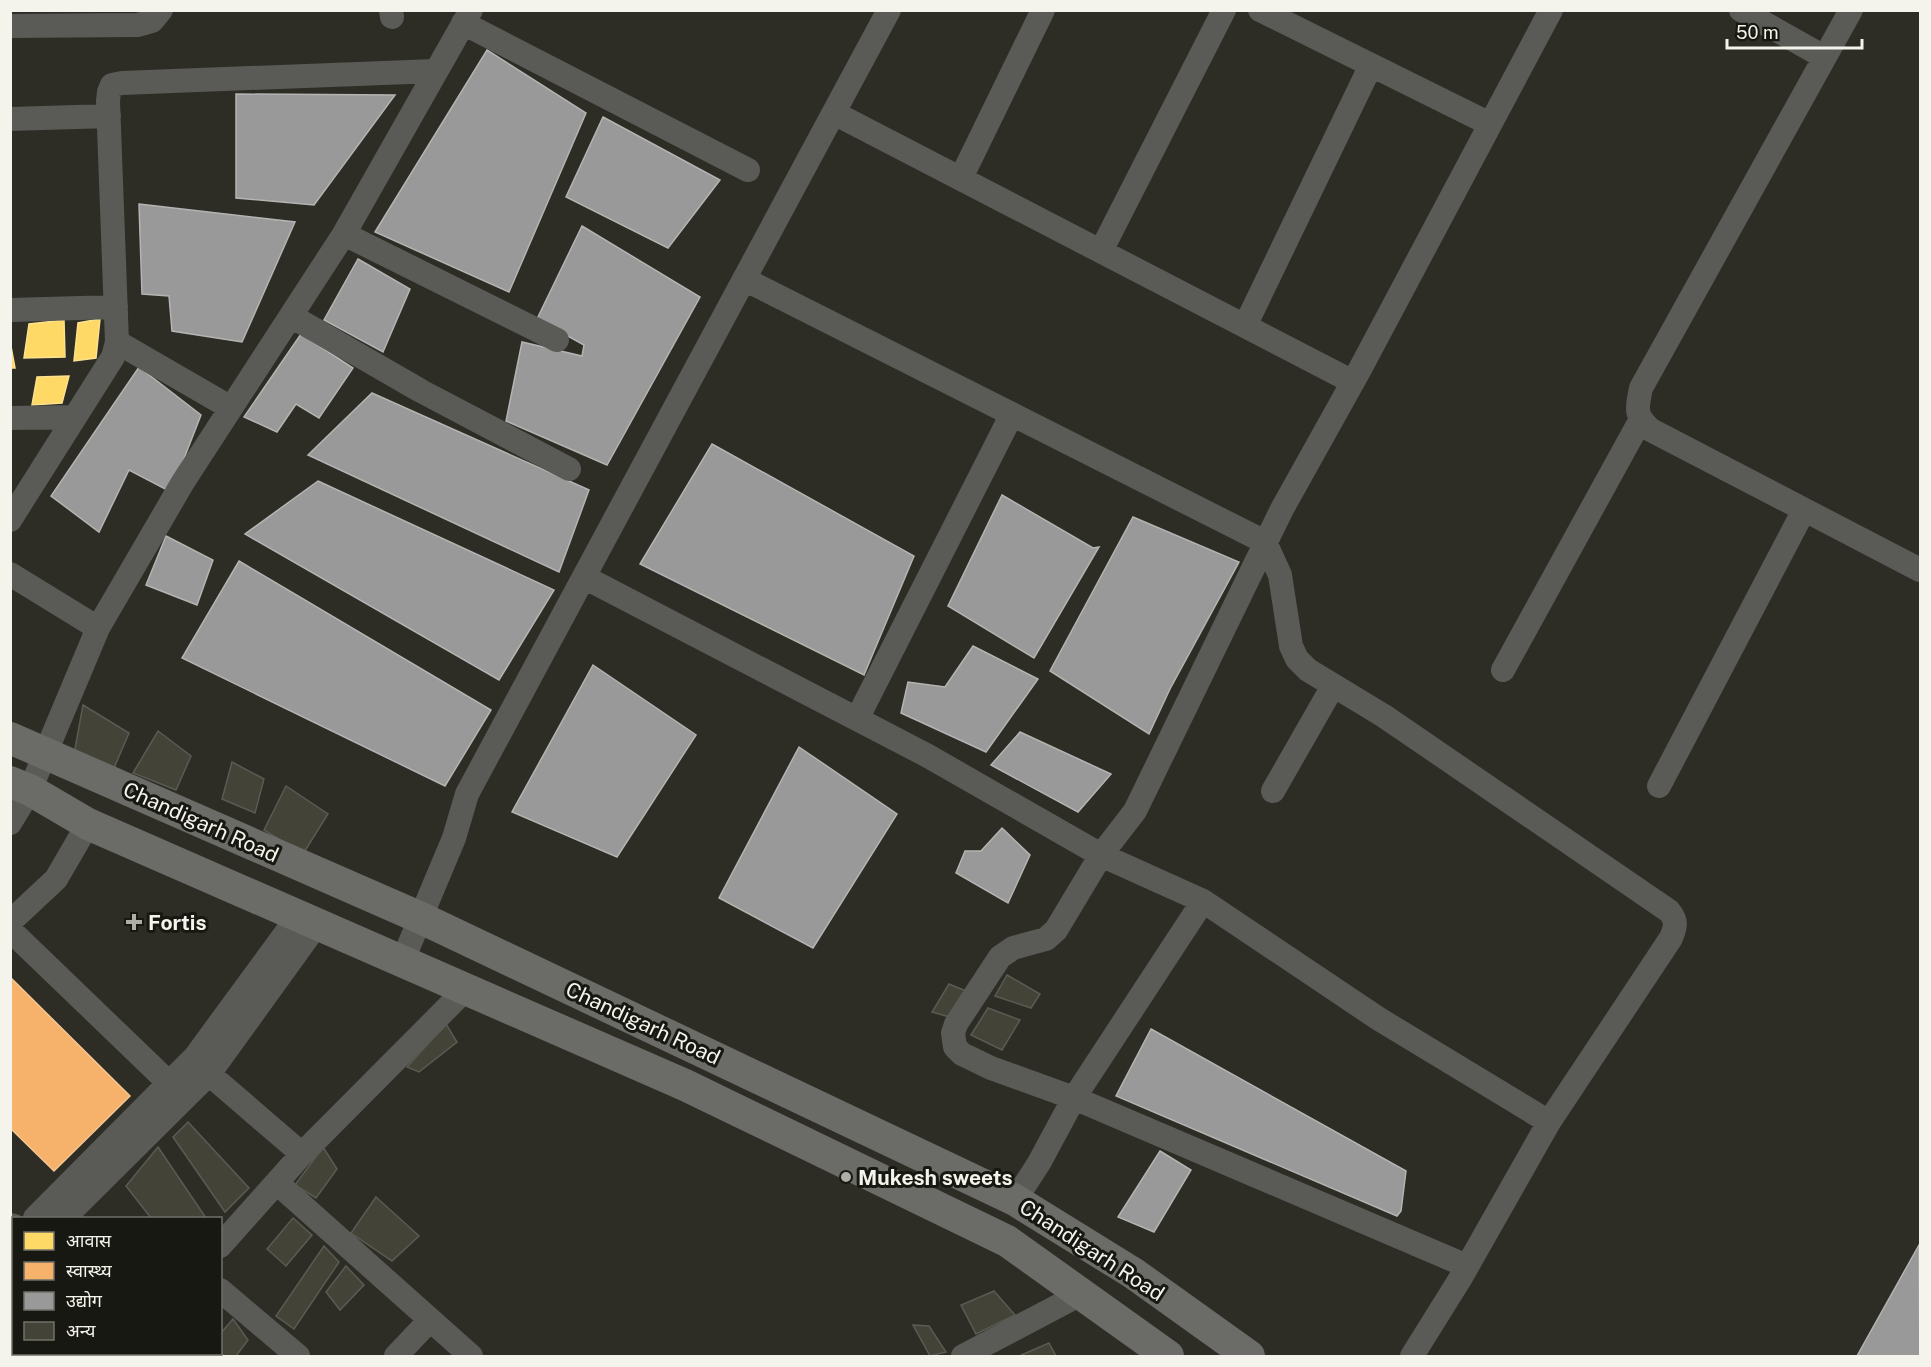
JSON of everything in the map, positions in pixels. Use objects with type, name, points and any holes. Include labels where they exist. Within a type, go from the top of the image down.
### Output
[{"type":"main road","name":"Chandigarh Road","points":[[10,738],[421,918],[1015,1200],[1133,1273],[1249,1356]]},
{"type":"main road","name":"Chandigarh Road","points":[[20,786],[88,824],[685,1085],[1007,1241],[1168,1356]]},
{"type":"street","points":[[10,26],[138,25],[152,21],[161,10]]},
{"type":"street","points":[[402,962],[454,838],[467,794],[888,10]]},
{"type":"street","points":[[961,178],[1043,10]]},
{"type":"street","points":[[1101,250],[1224,10]]},
{"type":"street","points":[[1260,10],[1490,124]]},
{"type":"street","points":[[1467,1266],[1074,1098],[991,1068],[955,1047],[953,1033],[956,1024],[1000,957],[1013,948],[1046,939],[1056,930],[1101,855],[1135,811],[1265,542],[1551,10]]},
{"type":"street","points":[[1741,10],[1824,57]]},
{"type":"street","points":[[1851,10],[1641,388],[1637,407],[1640,420],[1651,430],[1920,570]]},
{"type":"street","points":[[10,823],[20,786],[45,754],[98,628],[183,482],[344,234],[467,17],[748,170]]},
{"type":"street","points":[[1245,326],[1371,65]]},
{"type":"street","points":[[10,520],[113,357],[117,342],[108,116],[109,92],[112,85],[435,71]]},
{"type":"street","points":[[834,113],[1353,382]]},
{"type":"street","points":[[10,119],[108,116]]},
{"type":"street","points":[[344,234],[557,340]]},
{"type":"street","points":[[744,279],[1265,542],[1281,575],[1288,630],[1294,652],[1297,659],[1308,670],[1384,716],[1669,911],[1676,921],[1671,938],[1549,1122],[1467,1266],[1412,1356]]},
{"type":"street","points":[[10,310],[116,307]]},
{"type":"street","points":[[291,316],[422,391],[568,470]]},
{"type":"street","points":[[117,342],[231,408]]},
{"type":"street","points":[[857,718],[1011,414]]},
{"type":"street","points":[[10,418],[75,417]]},
{"type":"street","points":[[1503,670],[1640,420]]},
{"type":"street","points":[[1659,786],[1803,510]]},
{"type":"street","points":[[10,574],[98,628]]},
{"type":"street","points":[[584,577],[939,762],[1101,855],[1203,901],[1378,1019],[1549,1122]]},
{"type":"street","points":[[1273,791],[1333,686]]},
{"type":"street","points":[[10,922],[56,879],[88,824]]},
{"type":"street","points":[[1015,1200],[1039,1163],[1074,1098],[1203,901]]},
{"type":"street","points":[[65,1217],[210,1074],[309,919]]},
{"type":"street","points":[[36,1217],[195,1057],[309,919]]},
{"type":"street","points":[[10,930],[169,1083]]},
{"type":"street","points":[[222,1244],[302,1154],[466,989]]},
{"type":"street","points":[[210,1074],[302,1154]]},
{"type":"street","points":[[277,1183],[471,1356]]},
{"type":"street","points":[[222,1292],[298,1356]]},
{"type":"street","points":[[963,1356],[1081,1294]]},
{"type":"street","points":[[396,1356],[430,1320]]},
{"type":"building: आवास","points":[[100,319],[96,358],[74,361],[78,323]]},
{"type":"building: आवास","points":[[64,320],[65,357],[24,358],[29,324]]},
{"type":"building: आवास","points":[[10,341],[15,368],[10,368]]},
{"type":"building: आवास","points":[[69,376],[62,403],[32,405],[37,377]]},
{"type":"building: स्वास्थ्य","points":[[10,977],[130,1096],[54,1171],[10,1128]]},
{"type":"building: उद्योग","points":[[487,50],[586,113],[509,292],[375,232]]},
{"type":"building: उद्योग","points":[[236,94],[395,95],[314,205],[236,198]]},
{"type":"building: उद्योग","points":[[603,117],[720,180],[668,248],[566,197]]},
{"type":"building: उद्योग","points":[[139,204],[295,222],[242,342],[172,331],[169,296],[142,294]]},
{"type":"building: उद्योग","points":[[582,226],[700,297],[607,465],[506,421],[522,342],[582,356],[584,345],[537,319]]},
{"type":"building: उद्योग","points":[[358,259],[410,289],[383,352],[324,320]]},
{"type":"building: उद्योग","points":[[301,334],[353,368],[319,418],[296,404],[277,432],[244,417]]},
{"type":"building: उद्योग","points":[[139,367],[201,415],[171,492],[129,470],[99,532],[51,496]]},
{"type":"building: उद्योग","points":[[372,393],[589,490],[559,572],[308,455]]},
{"type":"building: उद्योग","points":[[712,444],[914,556],[864,675],[640,564]]},
{"type":"building: उद्योग","points":[[318,481],[554,590],[499,680],[245,534]]},
{"type":"building: उद्योग","points":[[1002,495],[1093,548],[1099,547],[1034,658],[948,606]]},
{"type":"building: उद्योग","points":[[1133,517],[1239,562],[1170,689],[1149,734],[1050,671]]},
{"type":"building: उद्योग","points":[[166,536],[213,560],[197,605],[146,585]]},
{"type":"building: उद्योग","points":[[239,561],[491,710],[445,786],[182,658]]},
{"type":"building: उद्योग","points":[[973,646],[1038,679],[986,752],[901,713],[908,682],[945,687]]},
{"type":"building: उद्योग","points":[[593,665],[696,735],[617,857],[512,812]]},
{"type":"building: उद्योग","points":[[1020,732],[1111,774],[1078,812],[991,765]]},
{"type":"building: उद्योग","points":[[799,747],[897,814],[813,948],[719,898]]},
{"type":"building: उद्योग","points":[[1002,828],[1030,855],[1008,903],[956,873],[965,851],[981,851]]},
{"type":"building: उद्योग","points":[[1151,1029],[1406,1171],[1401,1211],[1397,1216],[1116,1096]]},
{"type":"building: उद्योग","points":[[1160,1151],[1191,1170],[1154,1232],[1118,1217]]},
{"type":"building: उद्योग","points":[[1919,1245],[1920,1356],[1857,1356]]},
{"type":"building: अन्य","points":[[83,705],[129,733],[114,768],[74,754]]},
{"type":"building: अन्य","points":[[158,731],[191,756],[176,790],[133,773]]},
{"type":"building: अन्य","points":[[232,762],[264,779],[255,813],[222,799]]},
{"type":"building: अन्य","points":[[286,786],[328,814],[303,854],[264,830]]},
{"type":"building: अन्य","points":[[1007,975],[1040,994],[1031,1008],[995,996]]},
{"type":"building: अन्य","points":[[949,984],[966,991],[953,1018],[932,1012]]},
{"type":"building: अन्य","points":[[988,1008],[1020,1020],[1002,1050],[971,1035]]},
{"type":"building: अन्य","points":[[446,1024],[457,1042],[419,1072],[407,1067]]},
{"type":"building: अन्य","points":[[188,1122],[249,1188],[225,1212],[173,1137]]},
{"type":"building: अन्य","points":[[158,1147],[205,1217],[150,1217],[126,1186]]},
{"type":"building: अन्य","points":[[323,1147],[337,1169],[316,1198],[295,1185]]},
{"type":"building: अन्य","points":[[376,1197],[419,1236],[392,1261],[351,1233]]},
{"type":"building: अन्य","points":[[293,1218],[312,1235],[286,1266],[267,1249]]},
{"type":"building: अन्य","points":[[324,1246],[339,1262],[294,1329],[276,1316]]},
{"type":"building: अन्य","points":[[346,1266],[364,1285],[340,1310],[326,1292]]},
{"type":"building: अन्य","points":[[994,1291],[1015,1315],[976,1334],[961,1305]]},
{"type":"building: अन्य","points":[[233,1319],[248,1340],[236,1356],[222,1354],[222,1332]]},
{"type":"building: अन्य","points":[[913,1325],[929,1326],[946,1352],[930,1356]]},
{"type":"building: अन्य","points":[[1049,1343],[1056,1356],[1019,1356]]},
{"type":"place","name":"Fortis","points":[[134,922]]},
{"type":"place","name":"Mukesh sweets","points":[[846,1177]]}]
